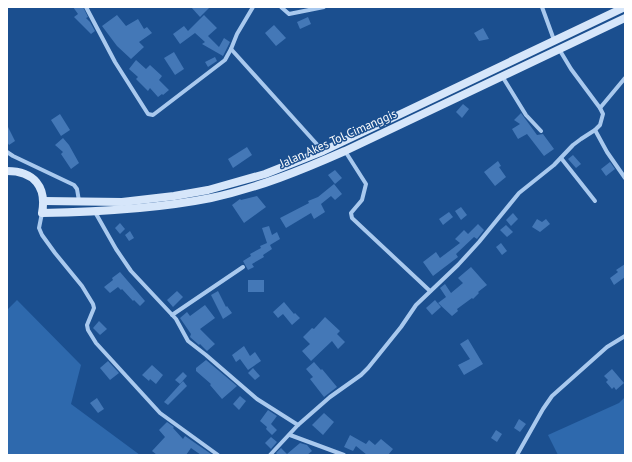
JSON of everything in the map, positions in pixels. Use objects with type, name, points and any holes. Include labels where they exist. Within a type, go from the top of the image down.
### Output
[{"type":"main road","name":"Jalan Akes Tol Cimanggis","points":[[44,201],[122,202],[174,196],[208,190],[265,174],[322,151],[625,7]]},
{"type":"main road","name":"Jalan Akes Tol Cimanggis","points":[[42,213],[95,212],[177,204],[212,198],[263,183],[304,169],[345,151],[502,75],[625,18]]},
{"type":"main road","points":[[300,161],[304,169]]},
{"type":"main road","points":[[7,171],[23,173],[36,181],[41,187],[44,201],[42,213]]},
{"type":"street","points":[[86,7],[115,62],[150,115],[153,115],[225,60],[231,50],[237,34],[253,7]]},
{"type":"street","points":[[281,7],[289,14],[324,7]]},
{"type":"street","points":[[542,7],[554,40]]},
{"type":"street","points":[[270,455],[298,425],[330,396],[365,372],[412,310],[458,265],[519,193],[554,165],[572,145],[595,130],[602,121],[603,114],[600,108],[571,69],[559,49]]},
{"type":"street","points":[[231,50],[322,151]]},
{"type":"street","points":[[502,75],[526,115],[541,131]]},
{"type":"street","points":[[600,108],[625,78]]},
{"type":"street","points":[[595,130],[607,152],[625,178]]},
{"type":"street","points":[[345,151],[366,184],[362,200],[351,213],[352,218],[430,291]]},
{"type":"street","points":[[7,152],[12,156],[74,186],[77,189],[79,201]]},
{"type":"street","points":[[561,158],[595,201]]},
{"type":"street","points":[[95,212],[116,249],[131,271],[172,315],[188,341],[257,399],[298,425]]},
{"type":"street","points":[[42,213],[39,228],[42,235],[82,286],[93,304],[94,308],[87,325],[88,330],[96,343],[160,413],[218,455]]},
{"type":"street","points":[[172,315],[243,267]]},
{"type":"street","points":[[517,455],[552,396],[607,347],[625,336]]},
{"type":"street","points":[[290,435],[344,455]]},
{"type":"shaded area","points":[[17,300],[81,365],[71,404],[140,455],[7,455],[7,310]]},
{"type":"shaded area","points":[[625,397],[625,455],[558,455],[548,435],[619,403]]},
{"type":"building","points":[[73,7],[83,7],[88,17],[86,18],[95,31],[91,34],[74,17],[78,14]]},
{"type":"building","points":[[191,7],[210,7],[200,17]]},
{"type":"building","points":[[117,15],[126,26],[138,19],[144,29],[147,27],[152,33],[139,42],[144,47],[131,59],[117,46],[102,26]]},
{"type":"building","points":[[204,15],[217,28],[208,36],[219,47],[224,38],[230,42],[223,56],[202,44],[205,42],[195,33],[180,44],[173,34],[184,26],[188,31]]},
{"type":"building","points":[[308,17],[311,24],[300,29],[297,22]]},
{"type":"building","points":[[274,25],[286,38],[276,46],[265,33]]},
{"type":"building","points":[[483,28],[489,39],[479,41],[474,33]]},
{"type":"building","points":[[174,52],[184,69],[175,75],[164,58]]},
{"type":"building","points":[[215,57],[217,61],[208,67],[205,62]]},
{"type":"building","points":[[136,60],[146,69],[150,65],[162,76],[159,80],[169,90],[158,97],[150,88],[148,91],[136,79],[138,77],[129,69]]},
{"type":"building","points":[[463,104],[469,109],[462,118],[456,112]]},
{"type":"building","points":[[521,113],[537,135],[543,134],[554,149],[544,156],[527,134],[518,139],[512,129],[520,124],[514,120]]},
{"type":"building","points":[[60,114],[70,130],[61,136],[51,120]]},
{"type":"building","points":[[7,125],[15,141],[9,145],[7,142]]},
{"type":"building","points":[[63,138],[69,145],[79,163],[71,169],[61,154],[63,152],[55,145]]},
{"type":"building","points":[[247,147],[252,155],[233,168],[228,159]]},
{"type":"building","points":[[573,155],[581,164],[576,168],[568,159]]},
{"type":"building","points":[[498,161],[501,166],[499,167],[506,177],[495,186],[484,172]]},
{"type":"building","points":[[610,162],[615,169],[606,176],[601,169]]},
{"type":"building","points":[[335,170],[342,178],[335,184],[328,175]]},
{"type":"building","points":[[334,184],[342,194],[335,200],[331,196],[321,204],[325,212],[314,219],[311,213],[286,228],[280,218],[309,203],[308,201],[318,197]]},
{"type":"building","points":[[257,196],[266,207],[244,223],[232,205],[240,199]]},
{"type":"building","points":[[461,207],[467,215],[461,220],[455,211]]},
{"type":"building","points":[[449,212],[453,217],[443,225],[439,219]]},
{"type":"building","points":[[513,213],[518,219],[511,226],[506,220]]},
{"type":"building","points":[[537,219],[542,222],[546,219],[550,224],[540,232],[532,227]]},
{"type":"building","points":[[120,223],[125,229],[120,234],[115,228]]},
{"type":"building","points":[[478,224],[484,230],[477,239],[474,237],[456,254],[458,257],[433,276],[423,262],[436,252],[440,258],[460,243],[455,239],[464,230],[468,234]]},
{"type":"building","points":[[506,225],[513,232],[507,237],[500,230]]},
{"type":"building","points":[[269,226],[272,235],[277,232],[280,239],[270,245],[272,249],[263,255],[264,257],[252,264],[254,267],[248,270],[243,261],[251,256],[250,254],[261,248],[260,246],[267,243],[262,228]]},
{"type":"building","points":[[130,231],[134,238],[129,241],[125,235]]},
{"type":"building","points":[[501,243],[507,251],[502,255],[496,247]]},
{"type":"building","points":[[625,264],[625,277],[614,285],[610,278],[618,272],[616,270]]},
{"type":"building","points":[[471,267],[487,285],[478,292],[479,293],[473,299],[472,298],[457,309],[458,311],[452,316],[438,303],[446,297],[440,288],[445,284],[451,293],[463,283],[458,278]]},
{"type":"building","points":[[120,272],[145,301],[140,306],[122,289],[121,290],[118,287],[110,293],[104,287]]},
{"type":"building","points":[[248,280],[264,280],[264,292],[248,292]]},
{"type":"building","points":[[177,291],[183,297],[173,307],[167,300]]},
{"type":"building","points":[[218,291],[226,307],[227,306],[232,313],[223,319],[211,295]]},
{"type":"building","points":[[435,300],[441,307],[432,315],[426,308]]},
{"type":"building","points":[[284,302],[294,314],[295,313],[300,318],[292,325],[283,314],[278,318],[273,312]]},
{"type":"building","points":[[205,305],[215,318],[200,329],[215,344],[207,351],[190,337],[191,334],[180,318],[187,312],[190,316]]},
{"type":"building","points":[[325,317],[340,331],[337,334],[345,342],[338,349],[332,341],[311,361],[302,351],[310,344],[303,337],[312,328],[314,329]]},
{"type":"building","points":[[99,321],[107,329],[100,335],[93,328]]},
{"type":"building","points":[[468,339],[483,364],[464,375],[458,365],[470,359],[460,344]]},
{"type":"building","points":[[244,346],[250,356],[255,352],[261,361],[248,370],[240,359],[236,362],[232,355]]},
{"type":"building","points":[[206,360],[237,386],[222,399],[210,385],[211,384],[196,371],[196,368]]},
{"type":"building","points":[[108,361],[119,373],[110,380],[100,368]]},
{"type":"building","points":[[314,362],[337,387],[324,397],[310,379],[313,377],[306,369]]},
{"type":"building","points":[[152,365],[163,375],[156,384],[150,379],[149,381],[142,375]]},
{"type":"building","points":[[253,368],[260,376],[255,380],[248,373]]},
{"type":"building","points":[[612,369],[624,383],[616,390],[614,387],[612,389],[606,382],[608,380],[604,376]]},
{"type":"building","points":[[183,372],[187,376],[180,384],[175,380]]},
{"type":"building","points":[[183,381],[187,386],[168,405],[164,402]]},
{"type":"building","points":[[240,396],[246,401],[239,410],[233,404]]},
{"type":"building","points":[[97,398],[104,409],[98,413],[90,403]]},
{"type":"building","points":[[268,410],[277,416],[271,424],[277,430],[272,435],[266,429],[267,427],[260,421]]},
{"type":"building","points":[[324,413],[334,422],[323,435],[312,425]]},
{"type":"building","points":[[519,419],[526,424],[520,432],[514,428]]},
{"type":"building","points":[[167,422],[174,427],[173,428],[183,439],[185,436],[211,454],[201,455],[191,448],[186,455],[157,455],[152,451],[165,437],[159,430]]},
{"type":"building","points":[[496,430],[502,434],[497,442],[491,438]]},
{"type":"building","points":[[350,435],[366,444],[369,440],[375,445],[381,439],[393,449],[388,455],[367,455],[356,446],[353,451],[344,447]]},
{"type":"building","points":[[271,437],[277,442],[271,449],[265,443]]},
{"type":"building","points":[[300,443],[307,445],[312,451],[307,455],[278,455],[276,453],[281,448],[287,454]]}]
